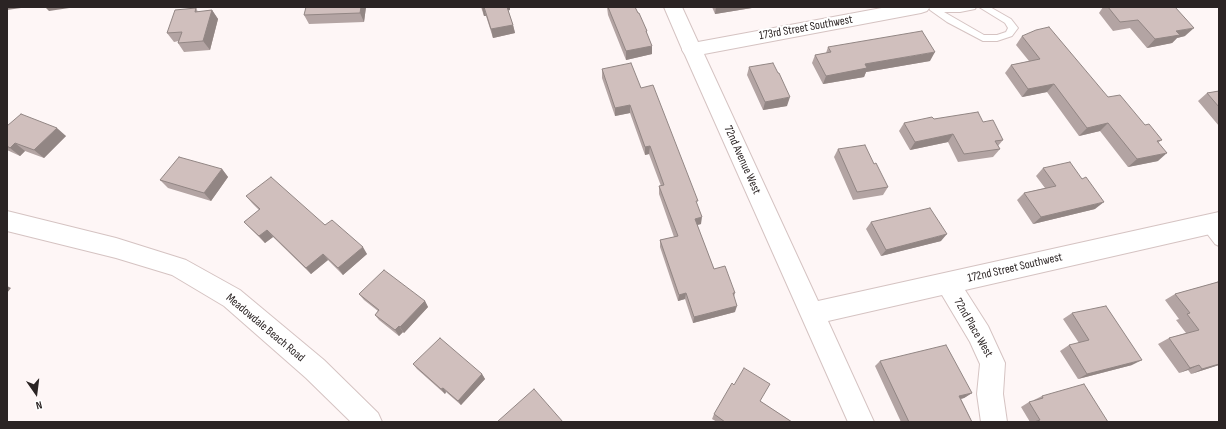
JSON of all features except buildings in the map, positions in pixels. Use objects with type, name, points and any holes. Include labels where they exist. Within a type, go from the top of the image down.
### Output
[{"type":"street","name":"72nd Avenue West","points":[[673,7],[691,50],[811,314]]},
{"type":"street","name":"173rd Street Southwest","points":[[691,50],[925,7]]},
{"type":"street","name":"Meadowdale Beach Road","points":[[7,221],[116,248],[178,267],[232,298],[314,369],[369,422]]},
{"type":"street","name":"172nd Street Southwest","points":[[811,314],[947,283],[1215,229]]},
{"type":"street","name":"72nd Place West","points":[[947,283],[979,334],[993,362],[990,394],[994,422]]},
{"type":"street","points":[[811,314],[861,422]]},
{"type":"lane","points":[[925,7],[960,9],[972,7]]},
{"type":"lane","points":[[925,7],[983,38],[997,38],[1009,34],[1012,28],[1008,21],[983,7]]}]
